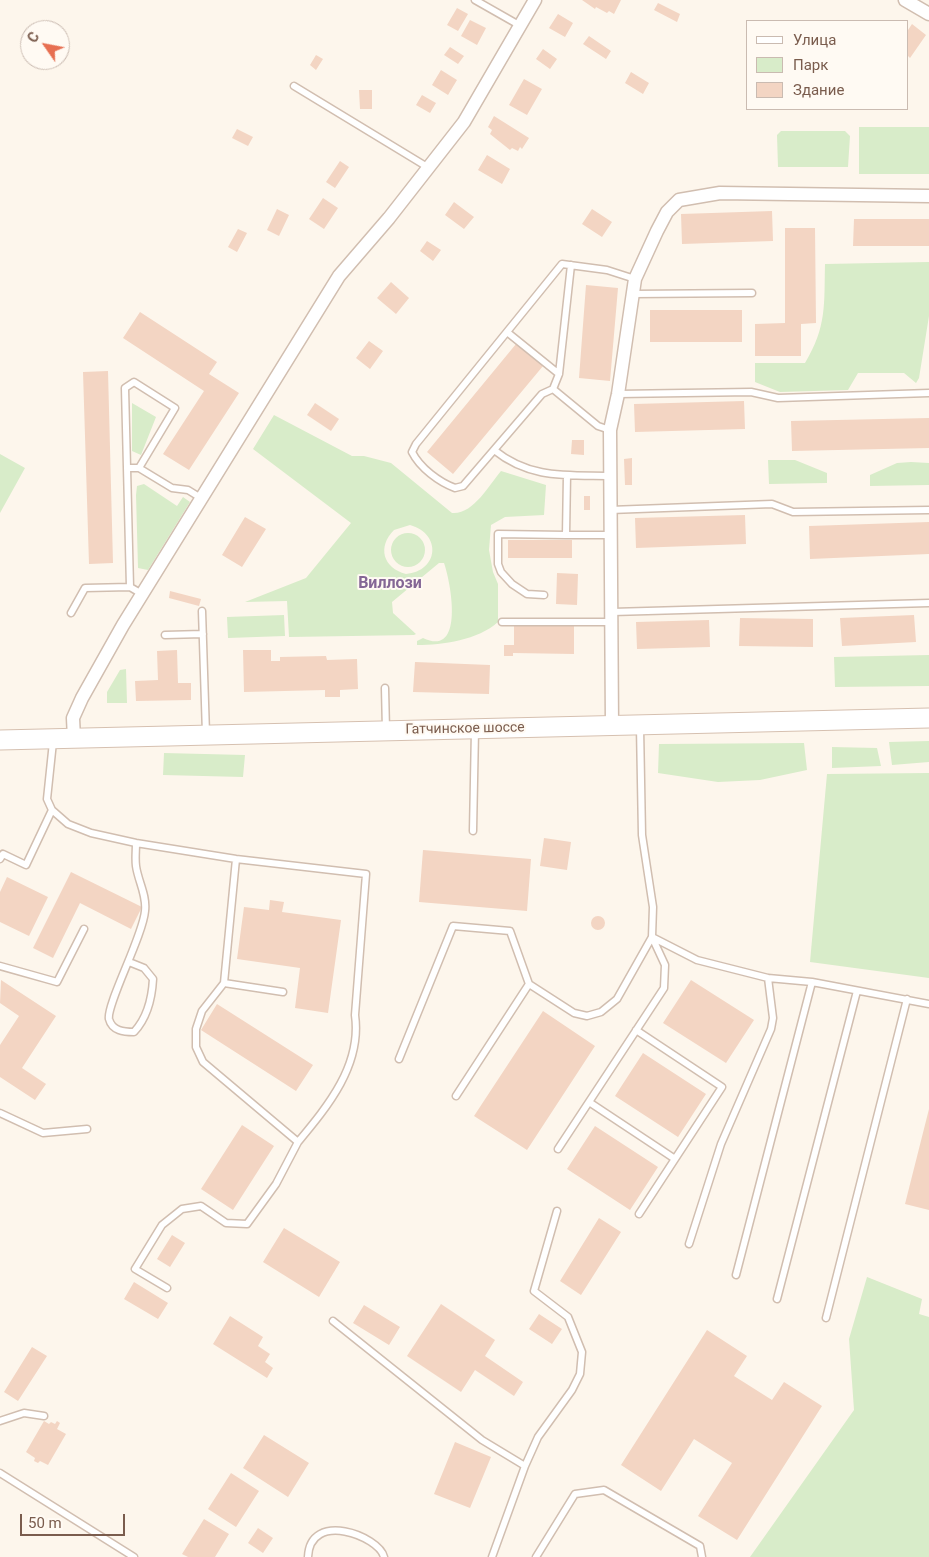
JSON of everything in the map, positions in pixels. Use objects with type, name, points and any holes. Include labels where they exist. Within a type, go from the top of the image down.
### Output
[{"type":"main road","name":"Гатчинское шоссе","points":[[0,740],[929,718]]},
{"type":"street","points":[[74,739],[73,718],[82,698],[142,594],[339,276],[429,168],[464,122],[535,0]]},
{"type":"street","points":[[905,0],[929,14]]},
{"type":"street","points":[[612,726],[612,535],[609,510],[610,430],[618,394],[635,279],[667,212],[680,200],[720,193],[929,196]]},
{"type":"lane","points":[[475,0],[519,25]]},
{"type":"lane","points":[[294,86],[429,168]]},
{"type":"lane","points":[[571,265],[558,374],[553,389],[542,394],[463,486],[455,488],[444,484],[416,461],[412,452],[416,444],[562,264],[571,265],[606,270],[635,279]]},
{"type":"lane","points":[[633,294],[752,293]]},
{"type":"lane","points":[[507,332],[558,374]]},
{"type":"lane","points":[[130,587],[125,388],[134,382],[175,408],[139,468]]},
{"type":"lane","points":[[553,389],[598,426],[610,430]]},
{"type":"lane","points":[[618,394],[751,392],[778,398],[929,393]]},
{"type":"lane","points":[[494,450],[506,459],[548,475],[610,476]]},
{"type":"lane","points":[[127,468],[139,468],[172,488],[188,490],[202,498]]},
{"type":"lane","points":[[566,535],[567,475]]},
{"type":"lane","points":[[609,510],[772,504],[793,512],[929,510]]},
{"type":"lane","points":[[544,595],[527,594],[512,584],[501,572],[498,564],[498,534],[612,535]]},
{"type":"lane","points":[[71,613],[84,588],[130,587],[142,594]]},
{"type":"lane","points":[[502,622],[929,603]]},
{"type":"lane","points":[[202,611],[206,735]]},
{"type":"lane","points":[[165,635],[203,634]]},
{"type":"lane","points":[[386,688],[386,731]]},
{"type":"lane","points":[[558,1149],[664,988],[665,965],[652,937],[653,908],[642,835],[640,726]]},
{"type":"lane","points":[[473,831],[475,729]]},
{"type":"lane","points":[[53,739],[47,799],[52,810],[68,824],[91,833],[136,843],[236,859],[366,874],[355,1015],[357,1033],[349,1067],[329,1105],[298,1142],[276,1184],[247,1224],[226,1223],[201,1206],[182,1209],[162,1225],[135,1269],[166,1288]]},
{"type":"lane","points":[[0,859],[3,854],[26,865],[52,810]]},
{"type":"lane","points":[[129,962],[144,968],[153,979],[153,987],[152,996],[141,1024],[134,1032],[124,1032],[114,1028],[109,1019],[110,1008],[129,962],[145,911],[145,901],[136,867],[136,843]]},
{"type":"lane","points":[[236,859],[224,982],[202,1011],[196,1029],[196,1047],[203,1062],[298,1142]]},
{"type":"lane","points":[[399,1059],[453,926],[510,931],[529,984],[574,1013],[587,1016],[601,1012],[617,999],[652,937]]},
{"type":"lane","points":[[0,966],[57,982],[84,929]]},
{"type":"lane","points":[[652,937],[697,960],[768,978],[812,982],[929,1004]]},
{"type":"lane","points":[[689,1244],[721,1144],[771,1029],[772,1018],[768,978]]},
{"type":"lane","points":[[224,982],[283,992]]},
{"type":"lane","points":[[736,1275],[812,982]]},
{"type":"lane","points":[[456,1096],[529,984]]},
{"type":"lane","points":[[776,1299],[857,991]]},
{"type":"lane","points":[[826,1318],[907,999]]},
{"type":"lane","points":[[636,1030],[722,1087],[639,1214]]},
{"type":"lane","points":[[589,1102],[675,1159]]},
{"type":"lane","points":[[0,1113],[43,1133],[87,1129]]},
{"type":"lane","points":[[492,1557],[525,1466],[538,1437],[572,1390],[580,1374],[582,1352],[568,1317],[534,1291],[557,1210]]},
{"type":"lane","points":[[333,1321],[482,1440],[525,1466]]},
{"type":"lane","points":[[0,1421],[24,1413],[44,1416]]},
{"type":"lane","points":[[0,1473],[134,1557]]},
{"type":"lane","points":[[536,1557],[576,1494],[604,1490],[700,1546],[702,1557]]},
{"type":"lane","points":[[308,1557],[315,1538],[329,1530],[345,1530],[373,1544],[384,1557]]},
{"type":"green space","points":[[859,127],[929,127],[929,174],[859,174]]},
{"type":"green space","points":[[781,131],[845,131],[850,136],[848,167],[778,167],[777,135]]},
{"type":"green space","points":[[929,262],[929,316],[919,378],[916,383],[904,373],[858,373],[848,390],[780,392],[755,382],[755,363],[805,363],[821,326],[824,304],[825,264]]},
{"type":"green space","points":[[132,403],[156,417],[141,455],[132,451]]},
{"type":"green space","points":[[274,415],[352,456],[364,456],[391,463],[452,513],[460,512],[474,504],[501,471],[546,485],[544,515],[505,517],[491,525],[489,550],[493,572],[498,584],[498,622],[481,633],[460,640],[417,645],[417,641],[423,638],[436,641],[445,638],[450,628],[452,601],[450,586],[444,563],[439,563],[392,602],[393,613],[416,634],[414,635],[289,637],[287,601],[245,602],[306,578],[351,523],[253,449]],"holes":[[[410,525],[428,536],[431,544],[430,560],[417,571],[406,574],[398,571],[392,567],[385,556],[385,543],[394,530]]]},
{"type":"green space","points":[[0,454],[25,468],[0,513]]},
{"type":"green space","points":[[768,460],[795,460],[827,473],[827,483],[769,484]]},
{"type":"green space","points":[[897,463],[929,463],[929,485],[870,486],[870,475]]},
{"type":"green space","points":[[144,484],[177,506],[183,497],[190,502],[148,570],[138,568],[136,495],[137,486]]},
{"type":"green space","points":[[408,533],[415,534],[420,538],[424,543],[424,557],[420,562],[415,566],[408,567],[401,566],[396,562],[392,557],[391,550],[392,543],[396,538],[401,534]]},
{"type":"green space","points":[[284,615],[285,636],[228,638],[227,617]]},
{"type":"green space","points":[[929,655],[929,686],[835,687],[834,657]]},
{"type":"green space","points":[[126,669],[127,703],[107,703],[107,692],[120,670]]},
{"type":"green space","points":[[929,741],[929,762],[892,765],[889,742]]},
{"type":"green space","points":[[804,743],[807,770],[760,780],[718,782],[658,773],[659,744]]},
{"type":"green space","points":[[832,747],[877,748],[881,766],[832,768]]},
{"type":"green space","points":[[164,753],[245,755],[243,777],[163,775]]},
{"type":"green space","points":[[929,773],[929,978],[810,962],[827,774]]},
{"type":"green space","points":[[867,1277],[922,1299],[919,1314],[929,1317],[929,1557],[750,1557],[854,1410],[849,1339]]},
{"type":"building","points":[[582,0],[621,0],[614,14],[609,11],[607,13],[596,7],[595,9]]},
{"type":"building","points":[[658,3],[680,14],[677,22],[654,10]]},
{"type":"building","points":[[457,8],[468,14],[458,31],[447,25]]},
{"type":"building","points":[[558,14],[573,23],[565,37],[549,28]]},
{"type":"building","points":[[470,20],[486,28],[477,45],[461,36]]},
{"type":"building","points":[[912,24],[926,35],[910,58],[909,57],[909,28]]},
{"type":"building","points":[[589,36],[611,51],[606,59],[583,44]]},
{"type":"building","points":[[450,47],[464,56],[458,64],[444,55]]},
{"type":"building","points":[[543,49],[557,59],[550,69],[536,59]]},
{"type":"building","points":[[316,55],[323,59],[316,70],[310,65]]},
{"type":"building","points":[[441,70],[457,80],[448,95],[432,85]]},
{"type":"building","points":[[631,72],[649,83],[643,94],[625,83]]},
{"type":"building","points":[[524,79],[542,89],[527,115],[509,105]]},
{"type":"building","points":[[359,90],[372,90],[372,109],[360,109]]},
{"type":"building","points":[[422,95],[436,103],[430,113],[416,105]]},
{"type":"building","points":[[494,116],[529,138],[522,149],[520,147],[518,151],[512,148],[510,150],[490,134],[492,130],[488,127]]},
{"type":"building","points":[[237,129],[253,137],[248,146],[232,138]]},
{"type":"building","points":[[487,155],[510,169],[502,184],[478,170]]},
{"type":"building","points":[[340,161],[349,167],[335,188],[326,182]]},
{"type":"building","points":[[323,198],[338,208],[324,229],[309,219]]},
{"type":"building","points":[[454,202],[474,217],[464,229],[445,215]]},
{"type":"building","points":[[277,209],[289,215],[279,236],[267,230]]},
{"type":"building","points":[[592,209],[612,222],[602,237],[582,224]]},
{"type":"building","points":[[772,211],[773,241],[682,244],[681,214]]},
{"type":"building","points":[[854,219],[929,219],[929,246],[853,246]]},
{"type":"building","points":[[785,228],[815,228],[816,323],[801,324],[801,356],[755,356],[755,324],[785,323]]},
{"type":"building","points":[[238,229],[247,233],[237,252],[228,247]]},
{"type":"building","points":[[427,241],[441,250],[433,261],[420,251]]},
{"type":"building","points":[[391,282],[409,298],[396,314],[377,298]]},
{"type":"building","points":[[586,285],[618,288],[610,381],[579,378]]},
{"type":"building","points":[[650,310],[742,310],[742,342],[650,342]]},
{"type":"building","points":[[140,312],[217,362],[209,374],[239,393],[189,470],[163,454],[204,391],[123,338]]},
{"type":"building","points":[[369,341],[383,351],[370,369],[356,358]]},
{"type":"building","points":[[516,344],[543,366],[453,474],[427,452]]},
{"type":"building","points":[[108,371],[113,563],[89,564],[83,372]]},
{"type":"building","points":[[744,401],[745,429],[635,432],[634,404]]},
{"type":"building","points":[[315,403],[339,419],[331,431],[307,415]]},
{"type":"building","points":[[929,418],[929,448],[792,451],[791,421]]},
{"type":"building","points":[[572,440],[584,440],[584,455],[571,454]]},
{"type":"building","points":[[632,458],[632,485],[625,485],[624,459]]},
{"type":"building","points":[[584,496],[590,496],[590,510],[584,510]]},
{"type":"building","points":[[745,515],[746,544],[636,548],[635,518]]},
{"type":"building","points":[[245,517],[266,529],[242,567],[222,555]]},
{"type":"building","points":[[929,522],[929,554],[810,559],[809,526]]},
{"type":"building","points":[[508,540],[572,540],[572,558],[508,558]]},
{"type":"building","points":[[557,573],[578,574],[577,605],[556,604]]},
{"type":"building","points":[[170,591],[201,599],[199,606],[169,598]]},
{"type":"building","points":[[914,615],[916,642],[842,646],[840,618]]},
{"type":"building","points":[[740,618],[813,619],[813,647],[739,646]]},
{"type":"building","points":[[709,620],[710,647],[637,649],[636,622]]},
{"type":"building","points":[[514,625],[574,626],[574,654],[513,653],[513,656],[504,656],[504,645],[514,645]]},
{"type":"building","points":[[177,650],[178,683],[191,683],[191,700],[136,701],[135,681],[158,680],[157,651]]},
{"type":"building","points":[[243,650],[271,650],[271,661],[280,661],[280,657],[326,656],[327,660],[357,659],[358,689],[340,690],[340,697],[325,697],[325,690],[244,692]]},
{"type":"building","points":[[415,662],[490,665],[489,694],[413,692]]},
{"type":"building","points":[[544,838],[571,842],[567,870],[540,866]]},
{"type":"building","points":[[423,850],[531,859],[527,911],[419,902]]},
{"type":"building","points":[[71,872],[142,907],[131,929],[80,903],[53,958],[33,948]]},
{"type":"building","points":[[7,877],[48,897],[29,936],[0,922],[0,892]]},
{"type":"building","points":[[270,900],[284,902],[282,912],[341,920],[328,1013],[295,1008],[300,968],[237,959],[244,907],[269,910]]},
{"type":"building","points":[[595,916],[601,916],[605,923],[601,930],[595,930],[591,926],[591,920]]},
{"type":"building","points":[[1,980],[56,1016],[22,1068],[46,1084],[35,1100],[0,1077],[0,1045],[19,1016],[0,1003]]},
{"type":"building","points":[[691,980],[754,1020],[726,1063],[663,1023]]},
{"type":"building","points":[[217,1004],[313,1065],[296,1091],[201,1030]]},
{"type":"building","points":[[543,1011],[595,1046],[527,1150],[474,1116]]},
{"type":"building","points":[[643,1053],[706,1094],[678,1137],[615,1096]]},
{"type":"building","points":[[929,1109],[929,1210],[905,1204]]},
{"type":"building","points":[[242,1125],[274,1146],[233,1210],[201,1189]]},
{"type":"building","points":[[595,1126],[658,1167],[630,1210],[567,1169]]},
{"type":"building","points":[[599,1218],[621,1232],[581,1295],[560,1281]]},
{"type":"building","points":[[284,1228],[340,1262],[319,1297],[263,1262]]},
{"type":"building","points":[[172,1235],[185,1243],[170,1267],[157,1259]]},
{"type":"building","points":[[134,1282],[168,1303],[158,1319],[124,1299]]},
{"type":"building","points":[[441,1304],[495,1340],[485,1356],[523,1382],[514,1396],[475,1370],[461,1392],[407,1356]]},
{"type":"building","points":[[364,1305],[400,1327],[389,1345],[353,1323]]},
{"type":"building","points":[[539,1314],[562,1329],[552,1344],[529,1329]]},
{"type":"building","points":[[230,1316],[263,1337],[258,1346],[270,1354],[265,1362],[273,1368],[267,1378],[213,1344]]},
{"type":"building","points":[[707,1330],[747,1356],[734,1376],[772,1400],[784,1382],[822,1406],[737,1540],[698,1516],[732,1463],[694,1439],[661,1491],[621,1465]]},
{"type":"building","points":[[32,1347],[47,1356],[18,1401],[4,1392]]},
{"type":"building","points":[[44,1421],[49,1424],[51,1422],[55,1424],[57,1421],[60,1423],[57,1429],[66,1434],[48,1465],[40,1461],[38,1463],[34,1461],[35,1458],[26,1452]]},
{"type":"building","points":[[264,1435],[309,1463],[288,1497],[243,1468]]},
{"type":"building","points":[[455,1442],[491,1457],[470,1508],[434,1494]]},
{"type":"building","points":[[231,1473],[259,1491],[236,1527],[208,1509]]},
{"type":"building","points":[[204,1519],[229,1534],[215,1557],[188,1557],[182,1554]]},
{"type":"building","points":[[258,1528],[273,1538],[263,1553],[248,1543]]},
{"type":"district","name":"Виллози","points":[[390,584]]}]
